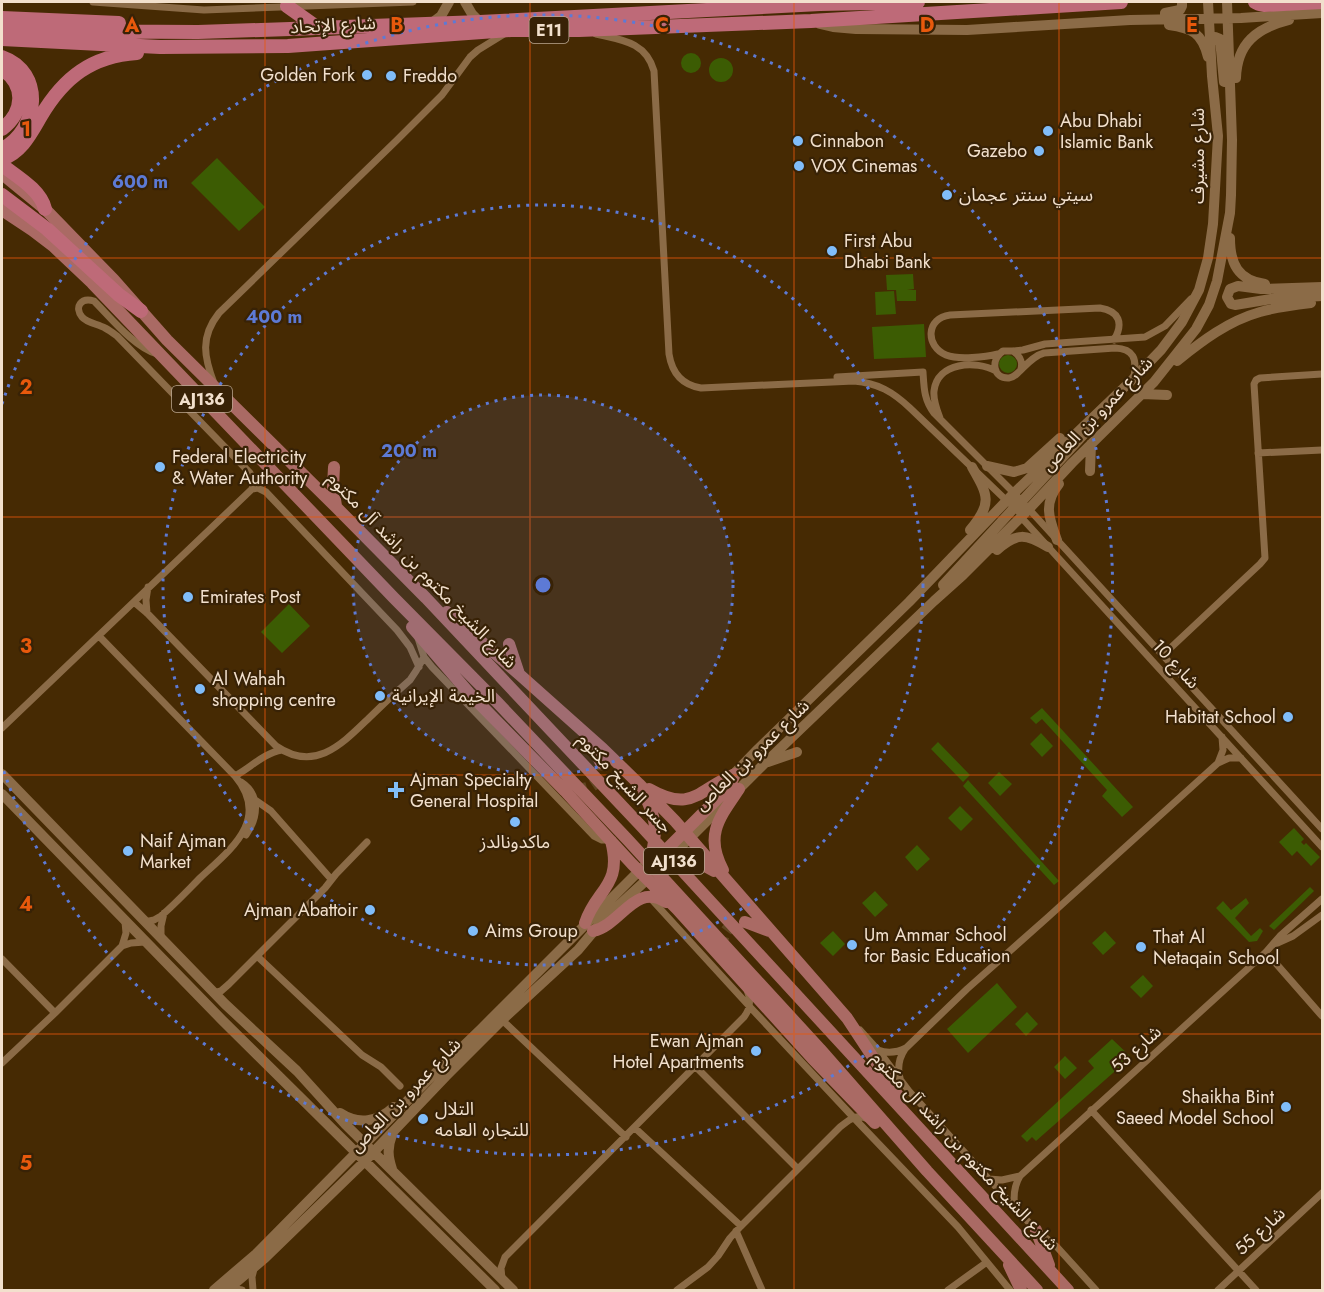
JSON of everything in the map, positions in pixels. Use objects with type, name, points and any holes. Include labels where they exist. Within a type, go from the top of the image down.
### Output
[{"type":"highway","points":[[649,2],[669,12]]},
{"type":"highway","name":"E11","points":[[868,3],[918,2]]},
{"type":"highway","name":"شارع الإتحاد","points":[[2,39],[160,47],[288,46],[511,30],[579,30],[811,21],[1121,2]]},
{"type":"highway","points":[[1255,2],[1264,5],[1323,2]]},
{"type":"highway","name":"شارع الإتحاد","points":[[2,30],[198,32],[480,22],[775,4],[868,3]]},
{"type":"highway","points":[[284,5],[318,28]]},
{"type":"highway","points":[[2,8],[72,20]]},
{"type":"highway","points":[[2,18],[124,24],[177,24],[190,27],[198,32]]},
{"type":"highway","points":[[2,159],[24,144],[56,94],[81,70],[111,57],[160,47]]},
{"type":"highway","points":[[2,57],[20,68],[29,80],[32,92],[31,109],[26,125],[19,136],[2,149]]},
{"type":"highway","points":[[2,69],[15,83],[20,99],[16,111],[2,129]]},
{"type":"highway","points":[[2,165],[38,193],[45,209]]},
{"type":"highway","points":[[2,195],[47,228],[119,295],[141,311]]},
{"type":"main road","points":[[433,22],[441,16],[449,2]]},
{"type":"main road","points":[[465,2],[480,22]]},
{"type":"main road","points":[[1130,20],[1135,17],[1178,12],[1182,2]]},
{"type":"main road","points":[[1203,19],[1217,2],[1241,18]]},
{"type":"main road","name":"شارع مشيرف","points":[[1209,305],[1220,268],[1230,213],[1233,177],[1228,18],[1217,2]]},
{"type":"main road","name":"شارع الإتحاد","points":[[811,21],[833,27],[856,29],[967,30],[1130,20],[1241,18],[1323,13]]},
{"type":"main road","points":[[1210,43],[1215,37],[1220,39],[1228,134],[1232,140],[1238,124],[1237,71],[1242,52],[1254,35],[1261,30],[1305,14]]},
{"type":"main road","name":"شارع مشيرف","points":[[1191,307],[1199,290],[1211,241],[1218,136],[1210,43],[1203,19]]},
{"type":"main road","points":[[1130,20],[1188,28],[1200,38],[1207,52],[1212,76]]},
{"type":"main road","name":"شارع الشيخ مكتوم بن راشد آل مكتوم","points":[[2,174],[45,209],[105,270],[166,340],[336,507],[511,688]]},
{"type":"main road","name":"AJ136","points":[[2,210],[53,246],[92,283],[394,598]]},
{"type":"main road","points":[[1230,213],[1230,251],[1236,268],[1242,276],[1264,284],[1323,285]]},
{"type":"main road","points":[[1323,285],[1267,289],[1238,286],[1230,289],[1227,297],[1231,304],[1235,305],[1271,299],[1323,296]]},
{"type":"main road","points":[[1162,372],[1211,335],[1245,317],[1274,308],[1323,301]]},
{"type":"main road","name":"شارع عمرو بن العاص","points":[[735,774],[949,561],[1072,463],[1142,394],[1196,329],[1209,305]]},
{"type":"main road","name":"شارع عمرو بن العاص","points":[[688,834],[739,789],[963,575],[1081,428],[1134,378],[1172,336],[1191,307]]},
{"type":"main road","points":[[1142,394],[1167,395]]},
{"type":"main road","points":[[939,596],[945,583],[1090,428],[1094,416]]},
{"type":"main road","points":[[987,466],[1014,472],[1027,468],[1068,430],[1081,428]]},
{"type":"main road","points":[[1090,471],[1091,444]]},
{"type":"main road","points":[[963,575],[974,572],[1006,542],[1019,536],[1053,543],[1049,502],[1070,471],[1072,463]]},
{"type":"main road","points":[[334,467],[333,487],[336,507]]},
{"type":"main road","points":[[949,561],[954,549],[982,515],[985,507],[986,496],[983,486],[972,467]]},
{"type":"main road","points":[[394,598],[417,633],[469,693],[611,840],[618,846],[632,851],[646,852],[656,860],[677,909]]},
{"type":"main road","name":"جسر الشيخ مكتوم","points":[[394,598],[627,839],[820,1049]]},
{"type":"main road","points":[[426,598],[455,619],[579,728],[688,834],[847,1018],[920,1129]]},
{"type":"main road","points":[[509,644],[520,675]]},
{"type":"main road","points":[[868,665],[871,678]]},
{"type":"main road","name":"جسر الشيخ مكتوم","points":[[511,688],[834,1036]]},
{"type":"main road","points":[[579,728],[592,745],[601,763]]},
{"type":"main road","points":[[512,751],[528,753]]},
{"type":"main road","points":[[765,763],[797,752]]},
{"type":"main road","points":[[2,774],[213,993],[308,1083],[339,1118],[513,1290]]},
{"type":"main road","points":[[639,784],[679,800],[698,796],[724,778],[735,774]]},
{"type":"main road","points":[[656,860],[688,834],[726,790],[735,774]]},
{"type":"main road","points":[[549,775],[575,788]]},
{"type":"main road","points":[[639,784],[654,818],[656,860],[665,888],[677,909],[812,1058],[927,1171]]},
{"type":"main road","points":[[727,880],[716,855],[714,833],[719,818],[739,789]]},
{"type":"main road","points":[[2,794],[145,942],[495,1290]]},
{"type":"main road","points":[[567,808],[580,807]]},
{"type":"main road","points":[[611,840],[656,860],[689,860],[704,865],[727,880]]},
{"type":"main road","points":[[611,840],[614,857],[613,873],[606,889],[591,910],[589,927],[606,926],[637,900],[646,897],[660,898],[677,909]]},
{"type":"main road","name":"شارع عمرو بن العاص","points":[[227,1290],[286,1239],[342,1174],[365,1143],[656,860]]},
{"type":"main road","points":[[665,888],[666,876],[672,866],[677,862],[689,860]]},
{"type":"main road","points":[[745,922],[773,933]]},
{"type":"main road","name":"شارع عمرو بن العاص","points":[[214,1290],[342,1174],[365,1161],[375,1152],[502,1020],[578,950],[589,927]]},
{"type":"main road","points":[[722,948],[727,964]]},
{"type":"main road","name":"شارع الشيخ مكتوم بن راشد آل مكتوم","points":[[834,1036],[1068,1290]]},
{"type":"main road","name":"شارع الشيخ مكتوم بن راشد آل مكتوم","points":[[820,1049],[927,1171],[1037,1290]]},
{"type":"main road","points":[[308,1083],[340,1114],[364,1121],[386,1114],[407,1094],[422,1086]]},
{"type":"main road","points":[[328,1126],[343,1151],[342,1174],[363,1172],[379,1176]]},
{"type":"main road","points":[[393,1132],[388,1148],[393,1170]]},
{"type":"main road","points":[[1036,1230],[1051,1272]]},
{"type":"main road","points":[[1003,1253],[1021,1290]]},
{"type":"street","points":[[93,2],[193,9],[413,2]]},
{"type":"street","points":[[172,8],[177,2]]},
{"type":"street","points":[[187,2],[193,9]]},
{"type":"street","points":[[216,388],[207,365],[205,345],[210,326],[219,313],[442,95],[470,57],[511,30]]},
{"type":"street","points":[[579,30],[635,45],[648,56],[654,70],[669,354],[670,363],[678,377],[692,387],[701,388],[828,382],[875,384],[894,393],[972,467],[1018,505]]},
{"type":"street","points":[[1114,340],[1119,329],[1118,318],[1110,310],[1100,308],[943,316],[932,326],[931,333],[937,348],[952,357],[981,357],[1045,344],[1114,340],[1145,337],[1159,331],[1172,320],[1199,290]]},
{"type":"street","points":[[2,728],[252,489],[254,483],[250,473],[117,336],[108,329],[83,318],[79,311],[80,304],[88,299],[93,301],[136,343],[159,355]]},
{"type":"street","points":[[941,421],[934,401],[935,386],[943,373],[963,365],[985,366],[1009,378],[1033,357],[1044,352],[1120,348],[1128,350],[1134,358],[1136,367],[1134,378]]},
{"type":"street","points":[[1013,351],[1021,358],[1021,369]]},
{"type":"street","points":[[996,371],[994,362],[998,354]]},
{"type":"street","points":[[828,382],[839,377],[923,372],[924,394],[934,413],[987,466],[1018,505]]},
{"type":"street","points":[[1163,655],[1265,558],[1253,389],[1256,380],[1265,377],[1323,374]]},
{"type":"street","points":[[1258,453],[1323,450]]},
{"type":"street","points":[[252,489],[261,489],[266,492],[397,630],[410,647],[419,667]]},
{"type":"street","name":"شارع 10","points":[[1018,505],[1222,737],[1323,847]]},
{"type":"street","name":"شارع 10","points":[[1018,505],[1163,655],[1323,829]]},
{"type":"street","points":[[147,613],[148,587]]},
{"type":"street","points":[[134,602],[276,746],[299,756],[323,754],[334,749],[410,680],[424,657]]},
{"type":"street","points":[[417,633],[424,657],[432,667],[596,838],[611,840]]},
{"type":"street","points":[[99,636],[236,778],[248,787],[255,800],[268,807],[331,879]]},
{"type":"street","points":[[1218,763],[1223,750],[1222,737]]},
{"type":"street","points":[[236,778],[268,754],[282,750]]},
{"type":"street","points":[[901,1080],[899,1067],[902,1053],[967,989],[1218,763],[1229,758],[1241,758]]},
{"type":"street","points":[[145,922],[154,920],[164,913],[248,833],[254,821],[247,797],[236,778]]},
{"type":"street","points":[[252,812],[255,800]]},
{"type":"street","points":[[252,812],[277,819]]},
{"type":"street","points":[[213,993],[226,987],[325,888],[367,842]]},
{"type":"street","points":[[646,897],[657,903],[750,1007],[958,1227],[1011,1290]]},
{"type":"street","name":"شارع 53","points":[[1020,1176],[1323,899]]},
{"type":"street","points":[[161,939],[164,913]]},
{"type":"street","name":"شارع 53","points":[[1273,945],[1293,936],[1323,915]]},
{"type":"street","points":[[2,1063],[122,946],[126,933],[124,920]]},
{"type":"street","points":[[122,946],[145,942]]},
{"type":"street","points":[[1266,951],[1323,1016]]},
{"type":"street","points":[[257,956],[364,1057],[381,1067],[400,1086]]},
{"type":"street","points":[[2,959],[55,1013]]},
{"type":"street","points":[[502,1280],[501,1268],[505,1257],[744,1017],[750,1007],[750,997],[743,982]]},
{"type":"street","points":[[744,1017],[759,1016]]},
{"type":"street","points":[[847,1018],[863,1033],[901,1080],[1015,1208],[1036,1230],[1057,1247],[1096,1290]]},
{"type":"street","points":[[502,1020],[626,1137]]},
{"type":"street","points":[[878,1050],[890,1053],[906,1048]]},
{"type":"street","points":[[696,1067],[798,1169]]},
{"type":"street","points":[[840,1127],[844,1118],[842,1104]]},
{"type":"street","points":[[1091,1110],[1256,1290]]},
{"type":"street","points":[[676,1290],[708,1267],[739,1229],[840,1127],[853,1117],[862,1116],[879,1126]]},
{"type":"street","points":[[635,1128],[739,1229],[762,1290]]},
{"type":"street","points":[[989,1179],[1008,1179],[1020,1176]]},
{"type":"street","points":[[1015,1208],[1014,1195],[1020,1176]]},
{"type":"street","name":"شارع 55","points":[[1218,1290],[1323,1194]]},
{"type":"street","points":[[481,1259],[493,1261],[505,1257]]},
{"type":"street","points":[[948,1290],[987,1263]]},
{"type":"street","points":[[253,1290],[252,1277],[256,1266]]},
{"type":"street","points":[[227,1290],[242,1290]]},
{"type":"green space","points":[[691,53],[698,56],[701,63],[698,70],[691,73],[684,70],[681,63],[684,56]]},
{"type":"green space","points":[[721,58],[726,59],[732,65],[732,75],[726,81],[721,82],[716,81],[710,75],[709,70],[710,65],[716,59]]},
{"type":"green space","points":[[217,158],[265,207],[239,231],[191,183]]},
{"type":"green space","points":[[913,274],[914,289],[907,290],[916,290],[916,301],[897,301],[896,290],[887,290],[886,275]]},
{"type":"green space","points":[[894,291],[896,314],[876,315],[875,292]]},
{"type":"green space","points":[[924,324],[926,357],[874,359],[872,327]]},
{"type":"green space","points":[[1008,355],[1014,358],[1017,364],[1014,370],[1008,373],[1002,370],[999,364],[1002,358]]},
{"type":"green space","points":[[289,604],[310,626],[282,653],[261,632]]},
{"type":"green space","points":[[1042,708],[1133,807],[1122,817],[1102,796],[1107,790],[1042,719],[1036,724],[1030,718]]},
{"type":"green space","points":[[1041,733],[1053,746],[1042,757],[1030,744]]},
{"type":"green space","points":[[938,742],[970,775],[963,782],[931,749]]},
{"type":"green space","points":[[999,772],[1012,784],[1000,796],[988,783]]},
{"type":"green space","points":[[968,780],[1059,881],[1054,885],[963,786]]},
{"type":"green space","points":[[960,806],[973,819],[961,831],[948,818]]},
{"type":"green space","points":[[1294,828],[1304,839],[1301,842],[1304,845],[1306,843],[1320,857],[1311,866],[1297,851],[1292,856],[1279,842]]},
{"type":"green space","points":[[917,845],[930,859],[917,871],[905,857]]},
{"type":"green space","points":[[1310,887],[1314,891],[1274,930],[1269,926]]},
{"type":"green space","points":[[875,891],[888,905],[875,917],[862,903]]},
{"type":"green space","points":[[1246,898],[1249,903],[1235,918],[1251,936],[1260,928],[1263,931],[1257,941],[1249,942],[1216,908],[1223,901],[1231,910]]},
{"type":"green space","points":[[833,931],[845,944],[833,956],[820,943]]},
{"type":"green space","points":[[1105,931],[1116,943],[1103,955],[1092,943]]},
{"type":"green space","points":[[1143,975],[1153,986],[1141,998],[1130,987]]},
{"type":"green space","points":[[997,983],[1017,1007],[968,1053],[947,1029]]},
{"type":"green space","points":[[1027,1012],[1038,1024],[1026,1036],[1015,1024]]},
{"type":"green space","points":[[1112,1039],[1131,1057],[1036,1141],[1032,1137],[1027,1142],[1021,1136],[1094,1068],[1088,1061]]},
{"type":"green space","points":[[1065,1056],[1077,1068],[1065,1079],[1054,1067]]},
{"type":"tunnel","points":[[575,788],[587,788],[595,783],[600,775],[601,763]]},
{"type":"tunnel","points":[[722,948],[727,930],[735,924],[745,922]]},
{"type":"place","name":"Golden Fork","points":[[367,75]]},
{"type":"place","name":"Freddo","points":[[391,76]]},
{"type":"place","name":"Abu Dhabi Islamic Bank","points":[[1048,131]]},
{"type":"place","name":"Cinnabon","points":[[798,141]]},
{"type":"place","name":"Gazebo","points":[[1039,151]]},
{"type":"place","name":"VOX Cinemas","points":[[799,166]]},
{"type":"place","name":"سيتي سنتر عجمان","points":[[947,195]]},
{"type":"place","name":"First Abu Dhabi Bank","points":[[832,251]]},
{"type":"place","name":"Federal Electricity & Water Authority","points":[[160,467]]},
{"type":"place","name":"Emirates Post","points":[[188,597]]},
{"type":"place","name":"Al Wahah shopping centre","points":[[200,689]]},
{"type":"place","name":"الخيمة الإيرانية","points":[[380,696]]},
{"type":"place","name":"Habitat School","points":[[1288,717]]},
{"type":"place","name":"Ajman Specialty General Hospital","points":[[396,790]]},
{"type":"place","name":"ماكدونالدز","points":[[515,822]]},
{"type":"place","name":"Naif Ajman Market","points":[[128,851]]},
{"type":"place","name":"Ajman Abattoir","points":[[370,910]]},
{"type":"place","name":"Aims Group","points":[[473,931]]},
{"type":"place","name":"Um Ammar School for Basic Education","points":[[852,945]]},
{"type":"place","name":"That Al Netaqain School","points":[[1141,947]]},
{"type":"place","name":"Ewan Ajman Hotel Apartments","points":[[756,1051]]},
{"type":"place","name":"Shaikha Bint Saeed Model School","points":[[1286,1107]]},
{"type":"place","name":"التلال للتجاره العامه","points":[[423,1119]]}]
